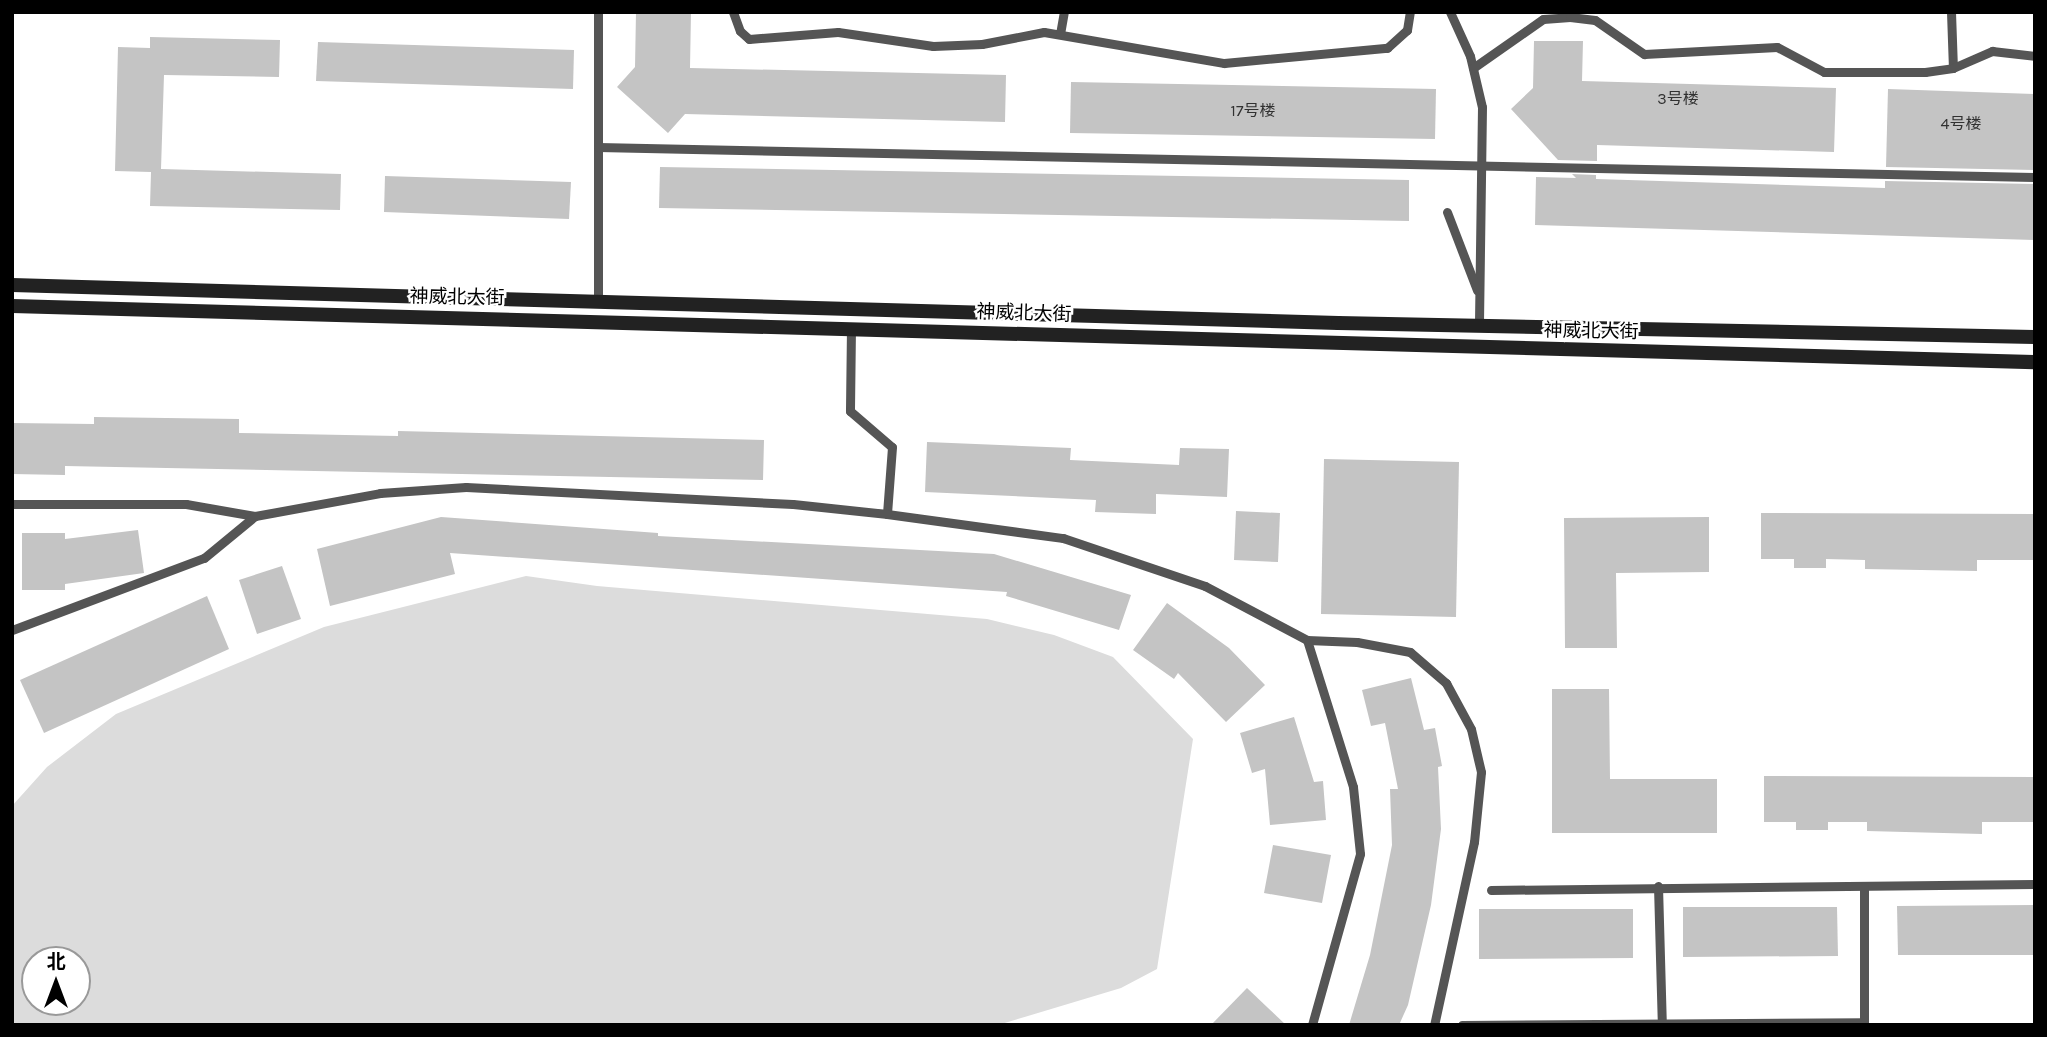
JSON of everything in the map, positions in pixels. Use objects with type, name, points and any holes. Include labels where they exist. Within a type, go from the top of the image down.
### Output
[{"type":"street","name":"神威北大街","points":[[12,285],[1479,326],[2035,337]]},
{"type":"street","name":"神威北大街","points":[[12,306],[851,327],[2035,362]]},
{"type":"lane","points":[[598,12],[598,302]]},
{"type":"lane","points":[[733,12],[740,31],[749,39],[838,32],[933,46],[982,44],[1044,32],[1141,52],[1224,63],[1270,62],[1306,54],[1341,55],[1387,48],[1407,30],[1410,12]]},
{"type":"lane","points":[[1060,34],[1063,12]]},
{"type":"lane","points":[[1450,12],[1473,68],[1482,107],[1479,326]]},
{"type":"lane","points":[[1951,12],[1952,68]]},
{"type":"lane","points":[[1473,68],[1543,19],[1570,17],[1595,20],[1644,54],[1777,47],[1824,72],[1952,68],[1992,51],[2035,56]]},
{"type":"lane","points":[[598,148],[2035,177]]},
{"type":"lane","points":[[1447,212],[1479,295]]},
{"type":"lane","points":[[851,327],[850,411],[892,447],[887,514]]},
{"type":"lane","points":[[12,504],[186,505],[255,516],[380,493],[467,487],[793,505],[887,514],[1063,538],[1205,586],[1307,640],[1357,642],[1410,652],[1446,683],[1471,729],[1481,772],[1474,842],[1434,1025]]},
{"type":"lane","points":[[12,630],[204,558],[255,516]]},
{"type":"lane","points":[[1307,640],[1353,787],[1360,854],[1312,1025]]},
{"type":"lane","points":[[1491,890],[1658,886],[2035,884]]},
{"type":"lane","points":[[1658,886],[1662,1023]]},
{"type":"lane","points":[[1462,1025],[1864,1024],[1864,887]]},
{"type":"shaded area","points":[[526,576],[597,586],[987,619],[1054,635],[1113,657],[1193,739],[1157,969],[1121,988],[998,1025],[12,1025],[12,806],[47,767],[116,714],[324,627]]},
{"type":"building","points":[[636,12],[691,12],[690,68],[1006,75],[1005,122],[685,114],[668,133],[617,87],[635,67]]},
{"type":"building","points":[[150,37],[280,40],[279,77],[164,75],[161,169],[341,174],[340,210],[150,206],[151,172],[115,171],[118,47],[150,48]]},
{"type":"building","points":[[1534,41],[1583,41],[1582,81],[1836,88],[1834,152],[1597,145],[1597,161],[1558,160],[1511,109],[1533,88]]},
{"type":"building","points":[[318,42],[574,50],[573,89],[316,81]]},
{"type":"building","points":[[1071,82],[1436,89],[1435,139],[1070,133]]},
{"type":"building","points":[[1888,89],[2035,94],[2035,170],[1886,167]]},
{"type":"building","points":[[660,167],[1409,180],[1409,221],[659,208]]},
{"type":"building","points":[[1572,174],[1596,175],[1596,179],[1885,188],[1885,181],[2035,184],[2035,240],[1535,225],[1536,177],[1576,178]]},
{"type":"building","points":[[385,176],[571,182],[569,219],[384,212]]},
{"type":"building","points":[[94,417],[239,419],[239,433],[398,436],[398,431],[764,440],[763,480],[65,466],[65,475],[12,474],[12,423],[94,424]]},
{"type":"building","points":[[927,442],[1071,448],[1070,460],[1179,465],[1180,448],[1229,449],[1227,497],[1156,494],[1156,514],[1095,512],[1096,500],[925,492]]},
{"type":"building","points":[[1324,459],[1459,462],[1456,617],[1321,614]]},
{"type":"building","points":[[1236,511],[1280,513],[1278,562],[1234,560]]},
{"type":"building","points":[[1761,513],[2035,514],[2035,560],[1977,560],[1977,571],[1865,569],[1865,560],[1826,559],[1826,568],[1794,568],[1794,559],[1761,559]]},
{"type":"building","points":[[441,517],[658,533],[658,536],[994,554],[1131,595],[1119,630],[1006,596],[1007,592],[450,553],[455,574],[330,606],[317,549]]},
{"type":"building","points":[[1709,517],[1709,572],[1616,573],[1617,648],[1565,648],[1564,518]]},
{"type":"building","points":[[138,530],[144,573],[65,584],[65,590],[22,590],[22,533],[65,533],[65,539]]},
{"type":"building","points":[[282,566],[301,619],[257,634],[239,580]]},
{"type":"building","points":[[207,596],[229,649],[44,733],[20,680]]},
{"type":"building","points":[[1167,603],[1229,648],[1265,685],[1226,722],[1178,673],[1174,679],[1133,650]]},
{"type":"building","points":[[1411,678],[1424,730],[1435,728],[1442,766],[1438,767],[1441,829],[1431,905],[1408,1005],[1399,1025],[1349,1025],[1370,955],[1392,845],[1390,789],[1398,789],[1385,723],[1371,726],[1362,690]]},
{"type":"building","points":[[1552,689],[1609,689],[1610,779],[1717,779],[1717,833],[1552,833]]},
{"type":"building","points":[[1294,717],[1314,782],[1323,781],[1326,820],[1270,825],[1265,769],[1252,773],[1240,733]]},
{"type":"building","points":[[1764,776],[2035,777],[2035,822],[1982,822],[1982,834],[1867,831],[1867,822],[1828,822],[1828,830],[1796,830],[1796,822],[1764,822]]},
{"type":"building","points":[[1273,845],[1331,855],[1322,903],[1264,893]]},
{"type":"building","points":[[2035,905],[2035,955],[1898,955],[1897,906]]},
{"type":"building","points":[[1683,907],[1837,907],[1838,956],[1683,957]]},
{"type":"building","points":[[1479,909],[1633,909],[1633,958],[1479,959]]},
{"type":"building","points":[[1247,988],[1286,1025],[1211,1025]]}]
